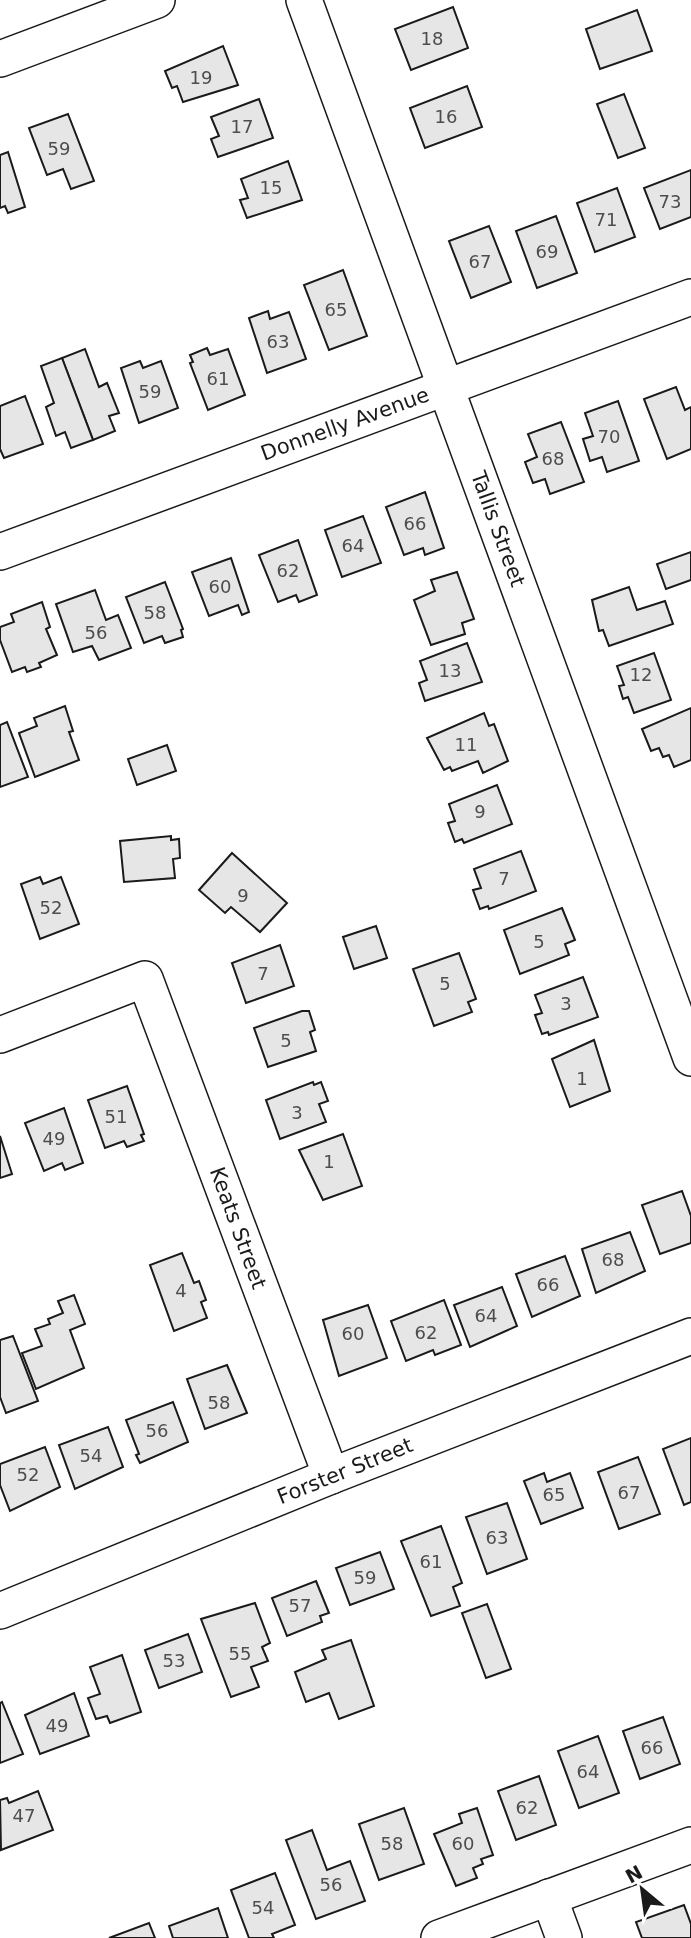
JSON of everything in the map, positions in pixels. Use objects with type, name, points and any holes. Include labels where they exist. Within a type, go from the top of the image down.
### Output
[{"type":"street","points":[[0,59],[157,0]]},
{"type":"street","name":"Tallis Street","points":[[304,0],[691,1058]]},
{"type":"street","name":"Donnelly Avenue","points":[[0,552],[691,297]]},
{"type":"street","name":"Keats Street","points":[[0,1035],[145,979],[331,1476]]},
{"type":"street","name":"Forster Street","points":[[0,1611],[331,1476],[691,1336]]},
{"type":"street","points":[[439,1938],[691,1845]]},
{"type":"street","points":[[549,1898],[564,1938]]},
{"type":"building","points":[[453,7],[468,48],[411,70],[395,29]]},
{"type":"building","points":[[637,10],[652,51],[600,69],[586,29]]},
{"type":"building","points":[[223,46],[238,85],[183,102],[177,86],[172,88],[165,71]]},
{"type":"building","points":[[467,86],[482,127],[425,148],[410,108]]},
{"type":"building","points":[[624,94],[645,148],[618,158],[597,104]]},
{"type":"building","points":[[259,99],[273,138],[218,157],[211,139],[219,136],[211,117]]},
{"type":"building","points":[[68,114],[94,181],[71,189],[63,169],[47,175],[29,128]]},
{"type":"building","points":[[8,152],[25,207],[8,213],[5,206],[0,208],[0,155]]},
{"type":"building","points":[[288,161],[302,200],[247,218],[240,200],[248,198],[241,179]]},
{"type":"building","points":[[691,170],[691,217],[660,229],[644,188]]},
{"type":"building","points":[[617,188],[635,237],[595,252],[577,203]]},
{"type":"building","points":[[556,216],[577,273],[537,288],[516,231]]},
{"type":"building","points":[[489,226],[511,282],[471,298],[449,241]]},
{"type":"building","points":[[343,270],[367,336],[329,350],[304,285]]},
{"type":"building","points":[[268,311],[270,319],[289,312],[306,359],[267,373],[249,318]]},
{"type":"building","points":[[207,348],[210,355],[228,349],[245,395],[208,410],[190,363],[193,362],[190,355]]},
{"type":"building","points":[[85,349],[99,387],[107,383],[119,413],[109,416],[115,431],[93,440],[62,358]]},
{"type":"building","points":[[62,358],[93,440],[71,448],[65,432],[56,436],[46,407],[54,403],[41,366]]},
{"type":"building","points":[[140,361],[143,368],[161,361],[178,408],[139,423],[121,368]]},
{"type":"building","points":[[676,387],[685,410],[691,407],[691,449],[667,459],[644,399]]},
{"type":"building","points":[[25,396],[43,444],[4,458],[0,449],[0,406]]},
{"type":"building","points":[[618,401],[639,461],[607,472],[602,457],[590,461],[583,439],[593,436],[585,413]]},
{"type":"building","points":[[561,422],[584,482],[550,494],[545,479],[533,483],[525,462],[537,457],[528,434]]},
{"type":"building","points":[[425,492],[444,548],[425,555],[423,548],[404,555],[386,507]]},
{"type":"building","points":[[363,516],[381,563],[342,577],[325,530]]},
{"type":"building","points":[[298,540],[317,595],[299,602],[296,595],[278,602],[259,555]]},
{"type":"building","points":[[691,552],[691,580],[666,589],[657,564]]},
{"type":"building","points":[[231,558],[249,612],[242,615],[238,605],[209,616],[192,572]]},
{"type":"building","points":[[457,572],[474,619],[462,623],[465,634],[431,645],[414,600],[435,591],[431,580]]},
{"type":"building","points":[[165,582],[183,629],[183,637],[165,643],[162,636],[144,643],[126,597]]},
{"type":"building","points":[[629,587],[637,610],[665,601],[673,624],[609,646],[603,630],[599,631],[592,600]]},
{"type":"building","points":[[95,590],[106,620],[118,615],[131,648],[99,660],[92,646],[73,652],[56,604]]},
{"type":"building","points":[[42,602],[50,627],[46,629],[57,655],[39,663],[41,667],[27,672],[25,667],[12,672],[0,640],[0,627],[14,622],[11,614]]},
{"type":"building","points":[[467,643],[482,682],[425,701],[419,683],[427,680],[420,661]]},
{"type":"building","points":[[654,653],[671,700],[634,713],[628,697],[623,699],[619,686],[624,685],[617,666]]},
{"type":"building","points":[[65,706],[73,731],[69,732],[79,760],[35,777],[19,733],[37,726],[34,718]]},
{"type":"building","points":[[691,708],[691,760],[674,767],[669,755],[663,757],[659,748],[651,751],[642,729]]},
{"type":"building","points":[[484,713],[489,726],[494,724],[508,761],[483,773],[478,761],[452,771],[450,767],[444,770],[427,738]]},
{"type":"building","points":[[7,722],[28,777],[0,787],[0,725]]},
{"type":"building","points":[[167,745],[176,771],[137,785],[128,759]]},
{"type":"building","points":[[497,785],[512,824],[464,843],[462,839],[455,842],[448,823],[455,821],[449,804]]},
{"type":"building","points":[[171,836],[171,840],[179,839],[180,858],[173,859],[175,878],[124,882],[120,841]]},
{"type":"building","points":[[521,851],[536,891],[489,909],[488,906],[480,909],[473,890],[481,888],[474,869]]},
{"type":"building","points":[[232,853],[287,903],[260,932],[231,907],[225,913],[199,890]]},
{"type":"building","points":[[40,877],[43,884],[61,877],[79,924],[40,939],[21,884]]},
{"type":"building","points":[[562,908],[575,940],[565,944],[569,955],[520,974],[504,930]]},
{"type":"building","points":[[376,926],[387,958],[354,969],[343,937]]},
{"type":"building","points":[[280,945],[294,986],[246,1003],[232,963]]},
{"type":"building","points":[[459,953],[476,999],[468,1002],[472,1012],[434,1026],[413,969]]},
{"type":"building","points":[[583,977],[598,1017],[549,1035],[548,1032],[542,1034],[535,1015],[542,1013],[535,995]]},
{"type":"building","points":[[309,1011],[315,1030],[310,1032],[316,1051],[268,1067],[254,1028]]},
{"type":"building","points":[[594,1040],[610,1091],[570,1107],[552,1059]]},
{"type":"building","points":[[313,1082],[314,1085],[321,1082],[328,1101],[319,1104],[326,1122],[280,1139],[266,1100]]},
{"type":"building","points":[[127,1086],[144,1141],[127,1147],[124,1141],[105,1148],[88,1100]]},
{"type":"building","points":[[64,1108],[83,1163],[65,1170],[62,1163],[44,1171],[25,1123]]},
{"type":"building","points":[[343,1134],[362,1186],[323,1200],[299,1150]]},
{"type":"building","points":[[0,1136],[12,1174],[0,1178]]},
{"type":"building","points":[[682,1191],[691,1216],[691,1243],[660,1254],[642,1205]]},
{"type":"building","points":[[630,1232],[645,1271],[596,1293],[582,1249]]},
{"type":"building","points":[[182,1253],[194,1283],[199,1281],[206,1300],[201,1302],[207,1318],[174,1331],[150,1265]]},
{"type":"building","points":[[565,1256],[580,1296],[532,1317],[516,1274]]},
{"type":"building","points":[[502,1287],[517,1326],[470,1347],[454,1305]]},
{"type":"building","points":[[74,1295],[85,1324],[70,1330],[84,1368],[36,1389],[22,1353],[42,1346],[35,1329],[50,1324],[48,1319],[63,1313],[58,1301]]},
{"type":"building","points":[[444,1300],[461,1345],[435,1355],[433,1350],[406,1361],[391,1321]]},
{"type":"building","points":[[368,1305],[387,1358],[339,1376],[323,1320]]},
{"type":"building","points":[[13,1336],[38,1401],[6,1413],[0,1397],[0,1340]]},
{"type":"building","points":[[227,1365],[247,1413],[205,1429],[187,1379]]},
{"type":"building","points":[[173,1402],[188,1442],[140,1463],[126,1420]]},
{"type":"building","points":[[108,1427],[123,1467],[75,1489],[59,1445]]},
{"type":"building","points":[[691,1438],[691,1502],[684,1505],[663,1449]]},
{"type":"building","points":[[45,1447],[60,1487],[10,1511],[0,1485],[0,1464]]},
{"type":"building","points":[[638,1457],[660,1514],[619,1529],[598,1472]]},
{"type":"building","points":[[544,1473],[547,1482],[570,1473],[583,1508],[541,1524],[524,1481]]},
{"type":"building","points":[[507,1503],[527,1559],[487,1574],[466,1517]]},
{"type":"building","points":[[441,1526],[462,1583],[453,1587],[460,1606],[431,1616],[401,1541]]},
{"type":"building","points":[[380,1552],[394,1589],[350,1605],[336,1568]]},
{"type":"building","points":[[316,1581],[329,1613],[320,1616],[322,1622],[287,1636],[272,1598]]},
{"type":"building","points":[[255,1603],[270,1643],[262,1647],[268,1661],[251,1667],[259,1687],[231,1697],[201,1619]]},
{"type":"building","points":[[487,1604],[511,1669],[486,1678],[462,1613]]},
{"type":"building","points":[[188,1634],[202,1672],[159,1688],[145,1650]]},
{"type":"building","points":[[351,1640],[374,1706],[339,1719],[329,1693],[306,1702],[295,1672],[326,1659],[322,1650]]},
{"type":"building","points":[[122,1655],[141,1712],[110,1723],[107,1716],[96,1719],[88,1698],[100,1694],[90,1667]]},
{"type":"building","points":[[74,1693],[89,1736],[40,1754],[25,1715]]},
{"type":"building","points":[[2,1702],[23,1754],[0,1763],[0,1703]]},
{"type":"building","points":[[663,1717],[680,1764],[640,1779],[623,1731]]},
{"type":"building","points":[[598,1736],[619,1793],[579,1808],[558,1751]]},
{"type":"building","points":[[539,1776],[556,1825],[516,1840],[498,1791]]},
{"type":"building","points":[[38,1791],[53,1830],[1,1850],[0,1800],[7,1798],[9,1803]]},
{"type":"building","points":[[404,1808],[424,1864],[379,1880],[359,1824]]},
{"type":"building","points":[[477,1808],[493,1855],[481,1859],[483,1864],[473,1868],[477,1878],[456,1886],[434,1834],[462,1823],[459,1814]]},
{"type":"building","points":[[312,1830],[327,1870],[350,1861],[365,1901],[316,1919],[286,1840]]},
{"type":"building","points":[[275,1873],[295,1925],[272,1934],[274,1938],[249,1938],[231,1890]]},
{"type":"building","points":[[684,1905],[691,1924],[691,1938],[642,1938],[636,1922]]},
{"type":"building","points":[[218,1908],[228,1938],[173,1938],[169,1926]]},
{"type":"building","points":[[149,1923],[155,1938],[109,1938]]}]
